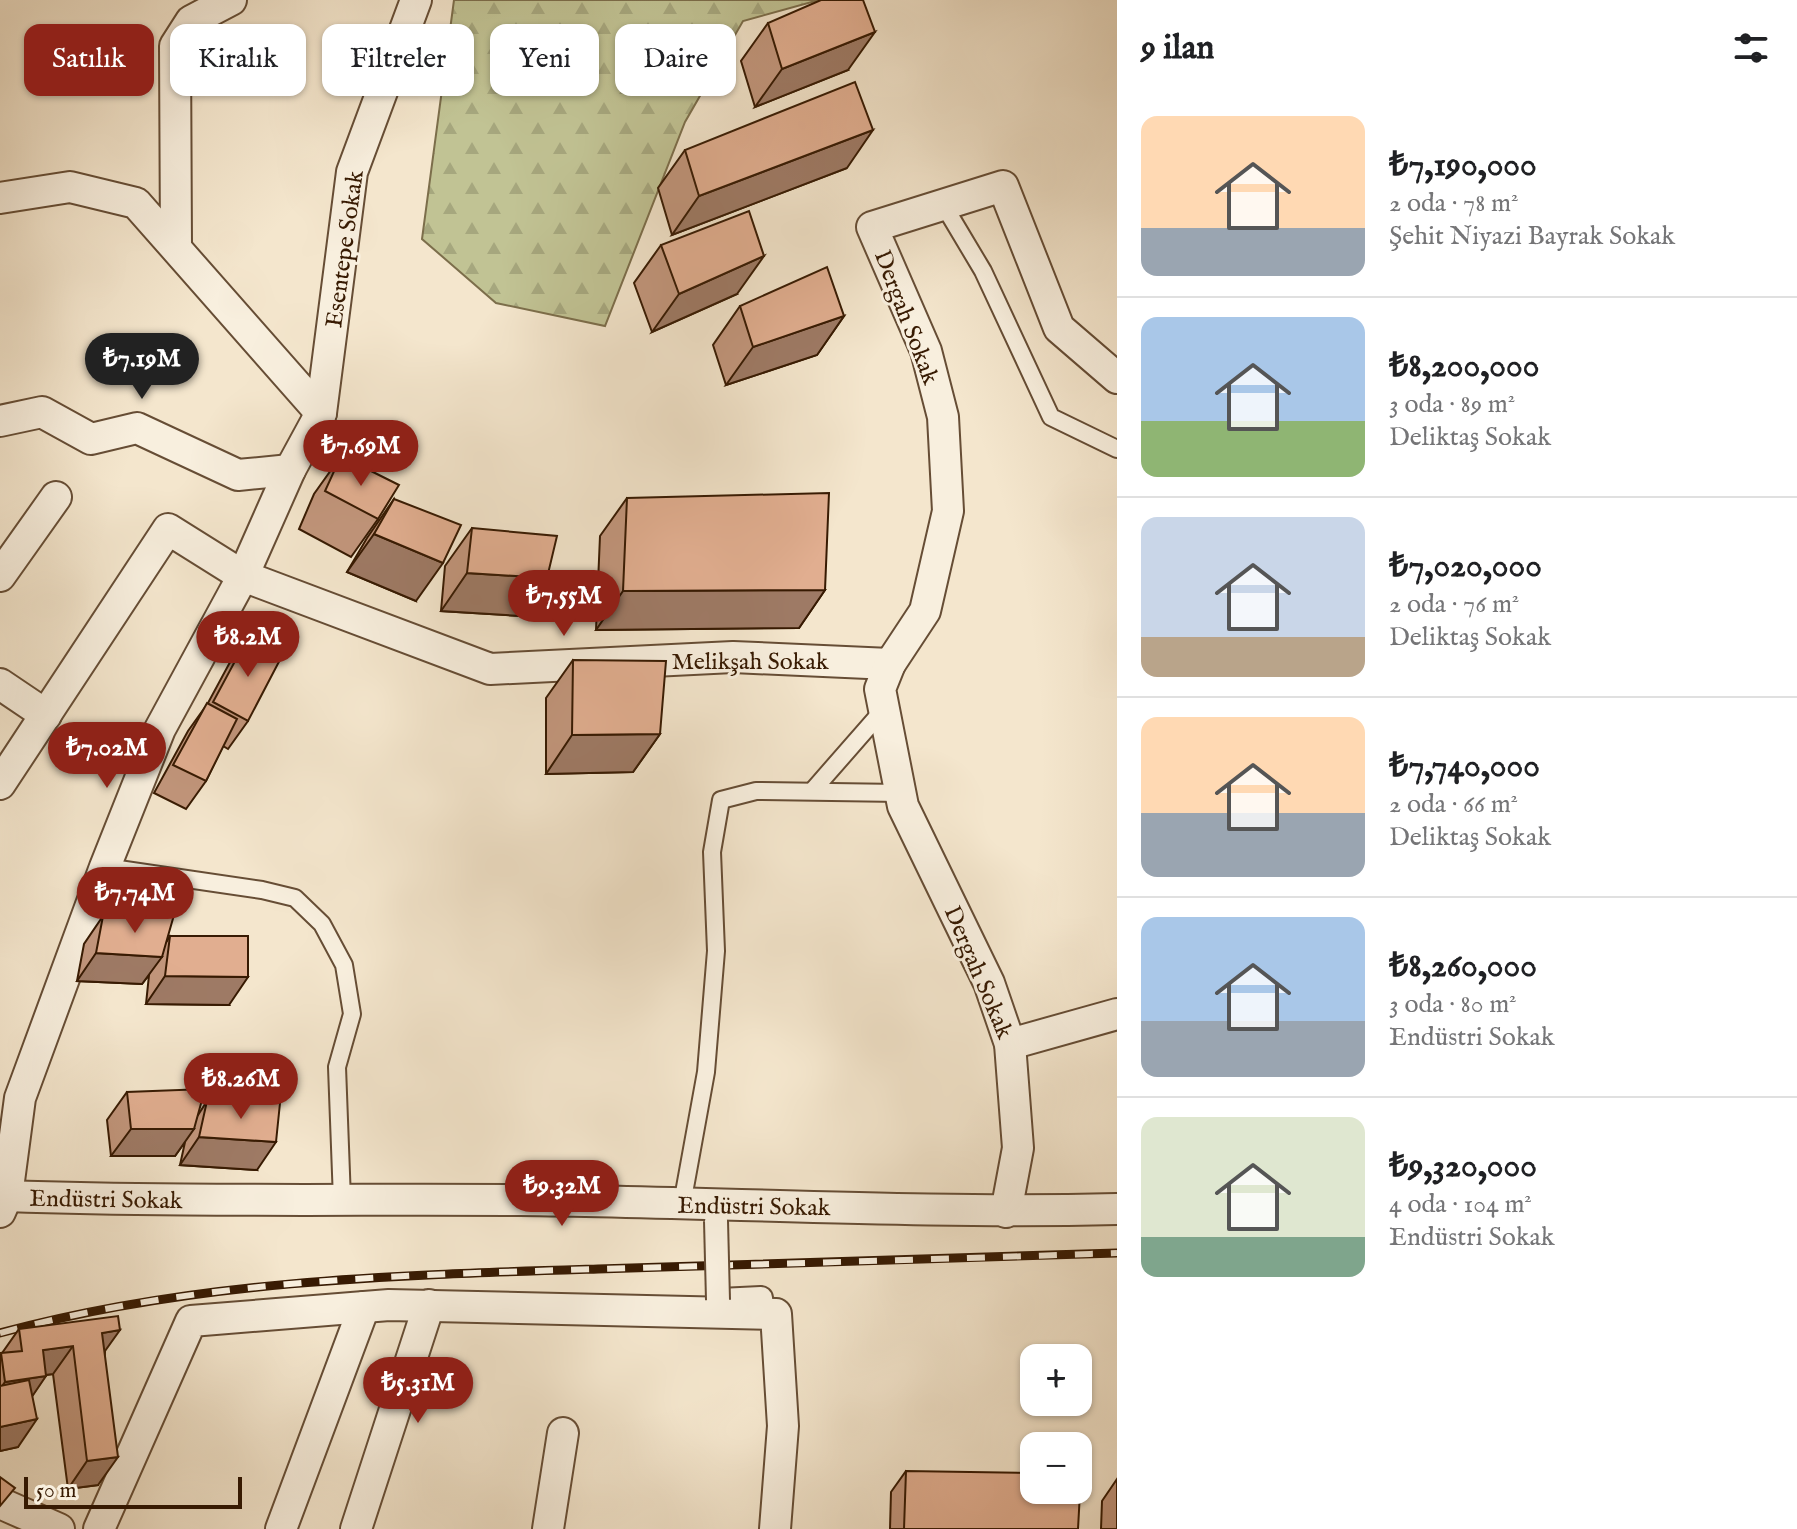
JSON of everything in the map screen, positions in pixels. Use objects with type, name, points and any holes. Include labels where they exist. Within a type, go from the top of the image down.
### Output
[{"type":"street","points":[[176,247],[175,46],[191,21],[231,0]]},
{"type":"street","name":"Esentepe Sokak","points":[[321,413],[352,172],[416,0]]},
{"type":"street","name":"Dergah Sokak","points":[[1006,1212],[1018,1148],[1010,1044],[989,983],[903,806],[880,689],[890,664],[925,611],[948,511],[943,417],[926,351],[872,227],[1003,186],[1059,328],[1117,378]]},
{"type":"street","points":[[0,198],[70,187],[136,203],[321,413],[290,470],[243,576],[160,729],[105,867],[20,1098],[4,1204]]},
{"type":"street","points":[[0,421],[42,412],[91,439],[137,428],[238,475],[290,470]]},
{"type":"street","points":[[0,576],[56,497]]},
{"type":"street","name":"Melikşah Sokak","points":[[46,715],[168,529],[243,576],[490,669],[733,657],[890,664]]},
{"type":"street","points":[[0,684],[46,715],[2,777]]},
{"type":"street","points":[[1010,1044],[1117,1014]]},
{"type":"street","name":"Endüstri Sokak","points":[[4,1204],[342,1200],[682,1204],[716,1213],[1117,1209]]},
{"type":"street","points":[[716,1213],[718,1300],[761,1298],[763,1315]]},
{"type":"street","points":[[356,1529],[429,1305]]},
{"type":"street","points":[[99,1529],[191,1321],[429,1305],[776,1314],[783,1426],[775,1529]]},
{"type":"street","points":[[281,1529],[364,1307]]},
{"type":"street","points":[[548,1529],[563,1433]]},
{"type":"street","points":[[0,1503],[59,1529]]},
{"type":"lane","points":[[943,204],[983,271],[1051,417],[1117,449]]},
{"type":"lane","points":[[814,789],[884,709]]},
{"type":"lane","points":[[682,1204],[706,1072],[716,951],[712,852],[721,800],[756,791],[814,789],[901,793]]},
{"type":"lane","points":[[105,867],[262,890],[295,898],[322,924],[344,965],[352,1014],[337,1067],[342,1200]]},
{"type":"green space","points":[[454,0],[819,0],[743,21],[736,33],[736,24],[615,24],[615,96],[700,96],[685,122],[605,326],[496,303],[422,239],[441,96],[474,96],[474,24],[451,24]]},
{"type":"building","points":[[821,0],[863,0],[875,32],[782,69],[768,23]]},
{"type":"building","points":[[855,82],[873,130],[699,196],[685,150]]},
{"type":"building","points":[[749,211],[764,256],[679,294],[661,245]]},
{"type":"building","points":[[827,267],[844,316],[753,347],[740,306]]},
{"type":"building","points":[[341,456],[399,485],[378,519],[325,491]]},
{"type":"building","points":[[829,493],[825,590],[623,591],[627,498]]},
{"type":"building","points":[[394,499],[461,525],[443,563],[374,534]]},
{"type":"building","points":[[472,528],[557,536],[547,578],[467,573]]},
{"type":"building","points":[[248,637],[283,654],[248,721],[213,702]]},
{"type":"building","points":[[573,660],[666,661],[660,734],[572,735]]},
{"type":"building","points":[[207,703],[237,719],[206,781],[173,765]]},
{"type":"building","points":[[174,915],[162,957],[96,953],[103,916]]},
{"type":"building","points":[[170,936],[248,936],[248,977],[165,976]]},
{"type":"building","points":[[205,1089],[194,1129],[131,1129],[127,1092]]},
{"type":"building","points":[[207,1101],[280,1103],[276,1142],[199,1137]]},
{"type":"building","points":[[118,1316],[120,1330],[102,1333],[118,1457],[87,1461],[73,1346],[43,1350],[46,1376],[5,1382],[1,1353],[22,1351],[19,1329]]},
{"type":"building","points":[[29,1380],[37,1419],[0,1427],[0,1386]]},
{"type":"building","points":[[906,1471],[1020,1473],[1020,1504],[1079,1504],[1078,1529],[904,1529]]},
{"type":"building","points":[[0,1477],[15,1488],[0,1506]]},
{"type":"railway","points":[[0,1333],[148,1301],[297,1283],[522,1271],[1117,1253]]}]
